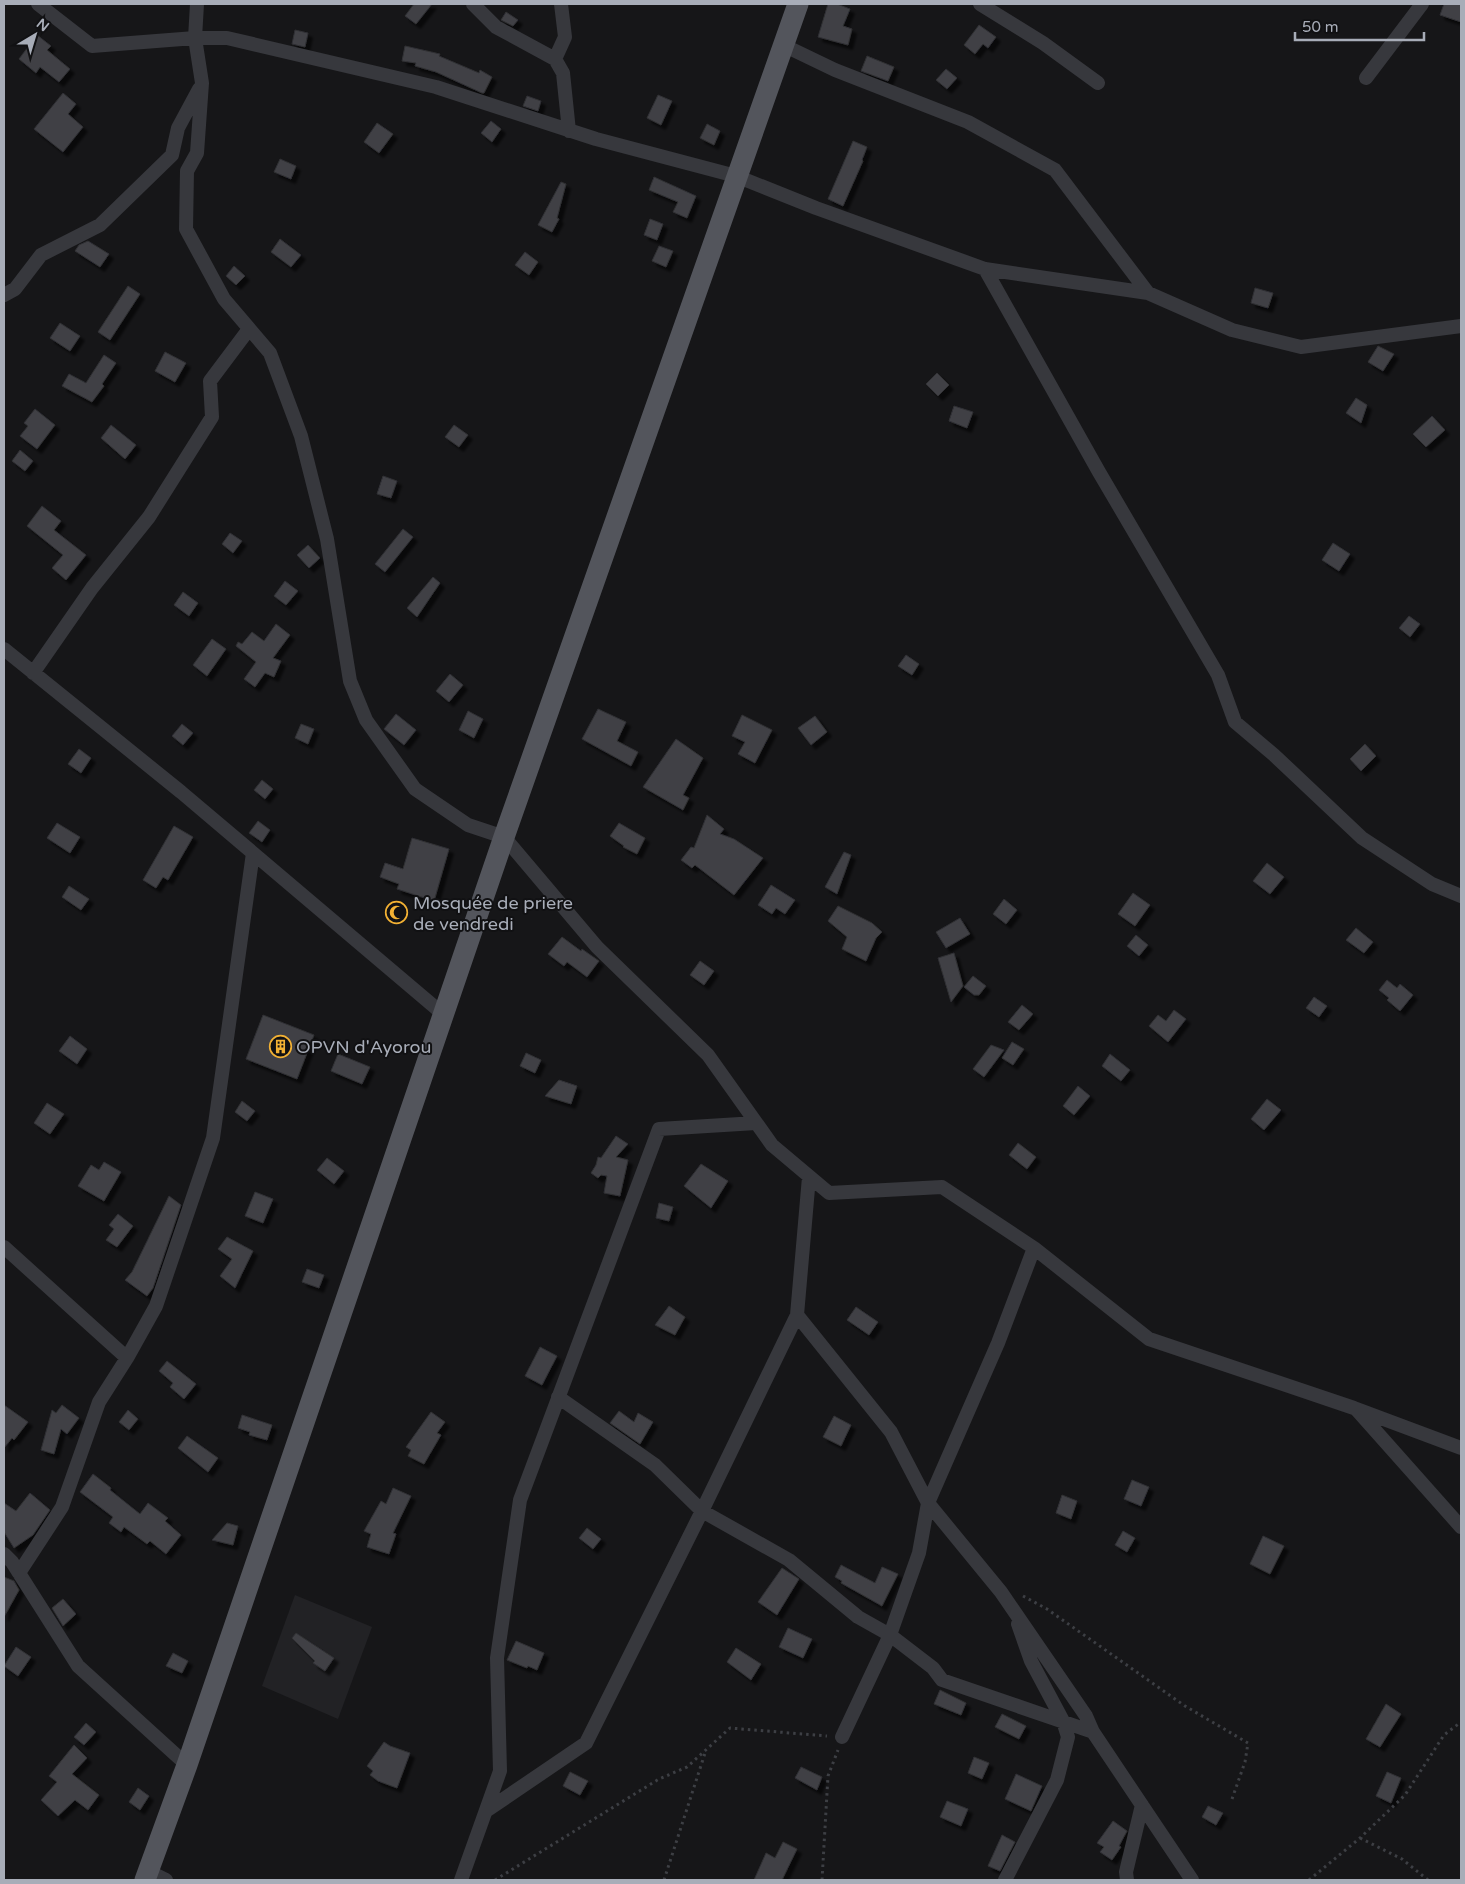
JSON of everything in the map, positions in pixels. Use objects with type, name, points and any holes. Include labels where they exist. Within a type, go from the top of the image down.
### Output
[{"type":"main road","points":[[153,1877],[187,1765],[443,1014],[798,4]]},
{"type":"street","points":[[38,4],[92,46],[195,38],[227,38],[436,86],[569,131],[736,176],[816,208],[985,269],[1148,293],[1232,330],[1301,348],[1461,326]]},
{"type":"street","points":[[197,4],[195,38],[202,83],[197,153],[187,171],[186,229],[224,300],[270,353],[301,436],[326,539],[350,681],[366,720],[415,789],[468,826],[504,837],[597,947],[708,1055],[772,1145],[829,1193],[942,1187],[1034,1248],[1149,1339],[1354,1408],[1461,1448]]},
{"type":"street","points":[[473,4],[496,27],[556,59],[563,73],[569,131]]},
{"type":"street","points":[[556,59],[566,37],[561,4]]},
{"type":"street","points":[[980,4],[1044,42],[1098,83]]},
{"type":"street","points":[[1366,78],[1422,4]]},
{"type":"street","points":[[783,46],[835,70],[968,122],[1055,170],[1148,293]]},
{"type":"street","points":[[4,296],[15,289],[42,255],[100,225],[172,155],[178,128],[202,83]]},
{"type":"street","points":[[985,269],[1218,675],[1235,722],[1274,755],[1362,838],[1432,884],[1461,896]]},
{"type":"street","points":[[33,673],[92,588],[148,517],[212,418],[210,381],[249,329]]},
{"type":"street","points":[[4,649],[173,786],[443,1014]]},
{"type":"street","points":[[19,1573],[62,1507],[98,1402],[127,1358],[156,1306],[213,1138],[253,853]]},
{"type":"street","points":[[462,1880],[500,1771],[497,1658],[520,1500],[659,1129],[756,1123]]},
{"type":"street","points":[[486,1811],[586,1742],[702,1511],[797,1315],[809,1177]]},
{"type":"street","points":[[4,1247],[127,1358]]},
{"type":"street","points":[[842,1737],[890,1635],[918,1553],[928,1503],[998,1343],[1034,1248]]},
{"type":"street","points":[[797,1315],[891,1432],[928,1503],[1012,1607],[1086,1716],[1093,1732],[1192,1880]]},
{"type":"street","points":[[558,1398],[655,1465],[702,1511],[789,1560],[858,1617],[890,1635],[933,1668],[942,1680],[1093,1732]]},
{"type":"street","points":[[1354,1408],[1461,1527]]},
{"type":"street","points":[[4,1554],[12,1562],[78,1666],[187,1765]]},
{"type":"street","points":[[1005,1880],[1057,1780],[1068,1737],[1063,1721],[1030,1661],[1012,1607]]},
{"type":"street","points":[[1126,1880],[1126,1872],[1142,1805]]},
{"type":"path","points":[[1022,1595],[1047,1609],[1186,1706],[1248,1743],[1245,1762],[1232,1799]]},
{"type":"path","points":[[1309,1880],[1360,1838],[1405,1795],[1444,1735],[1461,1722]]},
{"type":"path","points":[[495,1880],[659,1779],[687,1767],[730,1728],[842,1737],[828,1776],[822,1880]]},
{"type":"path","points":[[664,1880],[707,1749]]},
{"type":"path","points":[[1360,1838],[1402,1859],[1428,1880]]},
{"type":"shaded area","points":[[295,1595],[372,1627],[338,1719],[262,1686]]},
{"type":"building","points":[[414,4],[432,4],[416,24],[405,16]]},
{"type":"building","points":[[828,4],[837,4],[850,9],[843,26],[852,29],[848,45],[818,37]]},
{"type":"building","points":[[1444,4],[1461,4],[1461,22],[1440,15]]},
{"type":"building","points":[[506,12],[518,20],[513,26],[501,20]]},
{"type":"building","points":[[979,25],[996,37],[988,48],[983,44],[975,54],[964,45]]},
{"type":"building","points":[[295,30],[308,33],[305,47],[292,44]]},
{"type":"building","points":[[37,35],[51,46],[47,50],[70,69],[59,82],[40,67],[36,73],[19,59]]},
{"type":"building","points":[[405,46],[440,54],[439,56],[479,73],[480,70],[492,77],[484,93],[482,93],[436,72],[415,66],[416,63],[402,61]]},
{"type":"building","points":[[867,56],[894,67],[888,81],[861,71]]},
{"type":"building","points":[[946,69],[957,78],[947,89],[936,80]]},
{"type":"building","points":[[63,93],[76,104],[68,114],[83,127],[63,152],[34,129]]},
{"type":"building","points":[[658,95],[672,101],[661,125],[647,118]]},
{"type":"building","points":[[527,96],[541,101],[538,111],[523,106]]},
{"type":"building","points":[[491,121],[501,129],[492,142],[481,133]]},
{"type":"building","points":[[377,123],[393,134],[379,153],[364,142]]},
{"type":"building","points":[[707,124],[720,131],[714,145],[700,138]]},
{"type":"building","points":[[853,141],[867,147],[863,161],[843,206],[828,199]]},
{"type":"building","points":[[280,159],[296,166],[291,179],[274,172]]},
{"type":"building","points":[[654,177],[696,196],[687,218],[673,212],[678,202],[649,190]]},
{"type":"building","points":[[561,182],[566,184],[557,218],[559,219],[552,232],[538,225]]},
{"type":"building","points":[[650,219],[663,224],[657,240],[644,235]]},
{"type":"building","points":[[280,239],[301,255],[291,267],[271,252]]},
{"type":"building","points":[[88,241],[109,254],[100,267],[75,251],[79,245]]},
{"type":"building","points":[[659,246],[673,251],[666,267],[652,261]]},
{"type":"building","points":[[525,252],[538,262],[529,275],[515,265]]},
{"type":"building","points":[[234,266],[245,276],[236,285],[226,276]]},
{"type":"building","points":[[128,286],[140,294],[110,340],[98,332]]},
{"type":"building","points":[[1255,288],[1273,293],[1268,308],[1251,303]]},
{"type":"building","points":[[60,323],[80,336],[70,351],[50,338]]},
{"type":"building","points":[[1378,346],[1394,354],[1383,371],[1368,362]]},
{"type":"building","points":[[165,352],[186,363],[175,382],[155,371]]},
{"type":"building","points":[[104,355],[116,363],[102,384],[104,386],[92,402],[62,386],[69,374],[86,383]]},
{"type":"building","points":[[937,373],[949,385],[938,396],[926,384]]},
{"type":"building","points":[[1356,398],[1367,405],[1361,423],[1346,413]]},
{"type":"building","points":[[954,406],[973,412],[967,428],[949,421]]},
{"type":"building","points":[[35,409],[55,425],[37,449],[20,436],[28,426],[24,423]]},
{"type":"building","points":[[1432,416],[1445,430],[1426,447],[1413,434]]},
{"type":"building","points":[[111,425],[136,445],[125,459],[101,438]]},
{"type":"building","points":[[454,425],[468,435],[459,447],[445,437]]},
{"type":"building","points":[[20,450],[33,461],[25,471],[12,461]]},
{"type":"building","points":[[383,476],[397,481],[391,498],[377,494]]},
{"type":"building","points":[[42,506],[61,521],[54,530],[86,555],[66,580],[52,568],[63,555],[27,526]]},
{"type":"building","points":[[403,529],[413,537],[385,572],[375,564]]},
{"type":"building","points":[[230,533],[242,541],[233,553],[222,544]]},
{"type":"building","points":[[1333,543],[1350,554],[1339,571],[1322,560]]},
{"type":"building","points":[[308,545],[320,558],[309,568],[297,555]]},
{"type":"building","points":[[433,577],[440,583],[417,617],[407,608]]},
{"type":"building","points":[[285,581],[298,591],[286,605],[274,596]]},
{"type":"building","points":[[183,592],[198,603],[189,616],[174,605]]},
{"type":"building","points":[[1409,616],[1420,624],[1410,637],[1399,628]]},
{"type":"building","points":[[276,624],[290,635],[273,658],[281,661],[274,677],[265,673],[255,687],[244,679],[256,662],[236,646],[238,642],[242,644],[252,632],[264,641]]},
{"type":"building","points":[[212,639],[226,649],[207,676],[193,665]]},
{"type":"building","points":[[906,655],[919,664],[912,675],[898,666]]},
{"type":"building","points":[[450,674],[463,685],[449,702],[436,691]]},
{"type":"building","points":[[598,709],[626,722],[617,741],[638,752],[631,766],[582,739]]},
{"type":"building","points":[[468,711],[483,719],[474,738],[459,730]]},
{"type":"building","points":[[396,714],[416,730],[404,745],[384,729]]},
{"type":"building","points":[[742,715],[772,730],[755,763],[738,754],[745,742],[732,736]]},
{"type":"building","points":[[815,716],[827,732],[811,745],[798,728]]},
{"type":"building","points":[[182,724],[193,733],[183,745],[172,736]]},
{"type":"building","points":[[301,724],[314,729],[308,744],[295,738]]},
{"type":"building","points":[[676,739],[703,758],[683,795],[689,798],[683,810],[643,787]]},
{"type":"building","points":[[1365,744],[1376,756],[1361,771],[1350,759]]},
{"type":"building","points":[[79,749],[91,758],[81,773],[68,764]]},
{"type":"building","points":[[262,780],[273,789],[265,799],[254,790]]},
{"type":"building","points":[[707,815],[724,829],[720,834],[734,839],[763,858],[734,895],[695,865],[692,868],[681,860],[691,847],[694,848]]},
{"type":"building","points":[[258,821],[270,830],[262,842],[249,833]]},
{"type":"building","points":[[57,823],[80,837],[70,853],[47,838]]},
{"type":"building","points":[[619,823],[645,838],[637,854],[623,847],[610,836]]},
{"type":"building","points":[[174,826],[193,837],[168,880],[163,877],[156,888],[143,880]]},
{"type":"building","points":[[412,838],[449,849],[434,901],[397,889],[399,884],[380,877],[385,863],[403,869]]},
{"type":"building","points":[[844,852],[851,855],[837,894],[825,887]]},
{"type":"building","points":[[1267,863],[1284,877],[1270,894],[1253,881]]},
{"type":"building","points":[[771,885],[795,900],[785,914],[776,908],[772,914],[758,905]]},
{"type":"building","points":[[69,886],[89,899],[81,910],[62,897]]},
{"type":"building","points":[[1133,893],[1150,905],[1135,926],[1118,914]]},
{"type":"building","points":[[1004,899],[1017,910],[1006,924],[993,914]]},
{"type":"building","points":[[838,906],[872,923],[882,932],[876,938],[866,961],[842,949],[847,937],[828,921]]},
{"type":"building","points":[[960,918],[970,934],[946,948],[936,932]]},
{"type":"building","points":[[1356,928],[1373,942],[1364,953],[1346,940]]},
{"type":"building","points":[[1136,935],[1148,945],[1139,956],[1127,946]]},
{"type":"building","points":[[562,937],[599,961],[587,977],[567,962],[564,966],[548,954]]},
{"type":"building","points":[[954,953],[963,986],[951,1002],[938,958]]},
{"type":"building","points":[[700,961],[714,971],[704,985],[690,975]]},
{"type":"building","points":[[973,976],[986,986],[979,995],[974,995],[964,987]]},
{"type":"building","points":[[1387,980],[1397,988],[1400,984],[1413,995],[1400,1011],[1379,990]]},
{"type":"building","points":[[1314,997],[1327,1006],[1319,1017],[1306,1008]]},
{"type":"building","points":[[1022,1005],[1033,1014],[1019,1030],[1008,1022]]},
{"type":"building","points":[[1174,1010],[1186,1019],[1168,1042],[1149,1026],[1158,1015],[1166,1021]]},
{"type":"building","name":"OPVN d'Ayorou","points":[[263,1015],[314,1035],[297,1079],[246,1059]]},
{"type":"building","points":[[70,1036],[87,1049],[77,1064],[59,1051]]},
{"type":"building","points":[[1012,1042],[1024,1049],[1013,1065],[1002,1058]]},
{"type":"building","points":[[991,1045],[1004,1050],[984,1077],[973,1069]]},
{"type":"building","points":[[526,1053],[541,1060],[535,1073],[520,1066]]},
{"type":"building","points":[[338,1054],[370,1067],[362,1084],[331,1071]]},
{"type":"building","points":[[1110,1054],[1130,1070],[1121,1081],[1102,1066]]},
{"type":"building","points":[[559,1080],[577,1086],[571,1104],[545,1096]]},
{"type":"building","points":[[1078,1086],[1090,1096],[1074,1115],[1063,1106]]},
{"type":"building","points":[[1267,1099],[1281,1110],[1264,1130],[1251,1119]]},
{"type":"building","points":[[242,1101],[255,1111],[247,1121],[235,1112]]},
{"type":"building","points":[[47,1103],[64,1114],[50,1134],[34,1123]]},
{"type":"building","points":[[616,1136],[628,1144],[616,1157],[628,1160],[620,1196],[604,1193],[607,1176],[601,1175],[598,1178],[591,1173],[598,1157],[601,1158]]},
{"type":"building","points":[[1018,1143],[1036,1157],[1027,1169],[1009,1155]]},
{"type":"building","points":[[327,1158],[344,1171],[334,1184],[317,1170]]},
{"type":"building","points":[[104,1162],[121,1172],[104,1201],[78,1186],[91,1165],[99,1170]]},
{"type":"building","points":[[701,1164],[728,1181],[711,1208],[684,1186]]},
{"type":"building","points":[[255,1192],[273,1199],[263,1223],[245,1216]]},
{"type":"building","points":[[169,1196],[181,1205],[153,1288],[147,1296],[125,1280],[132,1272]]},
{"type":"building","points":[[659,1203],[673,1207],[669,1221],[656,1218]]},
{"type":"building","points":[[118,1214],[133,1226],[117,1247],[106,1240],[114,1229],[109,1225]]},
{"type":"building","points":[[227,1237],[253,1251],[235,1288],[220,1276],[232,1259],[218,1249]]},
{"type":"building","points":[[307,1269],[324,1275],[319,1288],[302,1282]]},
{"type":"building","points":[[669,1306],[685,1317],[675,1335],[655,1325]]},
{"type":"building","points":[[856,1307],[878,1322],[869,1335],[847,1320]]},
{"type":"building","points":[[540,1347],[557,1356],[542,1385],[525,1376]]},
{"type":"building","points":[[167,1361],[196,1384],[184,1399],[170,1387],[173,1383],[159,1371]]},
{"type":"building","points":[[4,1405],[28,1422],[14,1440],[12,1438],[4,1448]]},
{"type":"building","points":[[62,1405],[79,1418],[67,1434],[61,1429],[54,1454],[41,1450],[52,1410],[56,1413]]},
{"type":"building","points":[[128,1410],[138,1419],[129,1430],[119,1422]]},
{"type":"building","points":[[619,1411],[634,1422],[638,1413],[653,1422],[640,1444],[610,1423]]},
{"type":"building","points":[[431,1412],[445,1422],[437,1433],[441,1435],[424,1464],[408,1456],[411,1450],[406,1447]]},
{"type":"building","points":[[242,1415],[272,1425],[267,1440],[249,1435],[250,1432],[238,1428]]},
{"type":"building","points":[[834,1416],[851,1425],[841,1446],[823,1437]]},
{"type":"building","points":[[187,1436],[218,1458],[208,1472],[178,1448]]},
{"type":"building","points":[[93,1474],[140,1514],[148,1503],[168,1518],[165,1521],[181,1535],[166,1554],[150,1541],[147,1544],[124,1527],[121,1532],[109,1523],[113,1517],[80,1492]]},
{"type":"building","points":[[1132,1480],[1149,1487],[1141,1506],[1124,1499]]},
{"type":"building","points":[[393,1488],[411,1496],[393,1533],[396,1534],[389,1554],[367,1547],[371,1534],[364,1531],[381,1501],[386,1504]]},
{"type":"building","points":[[30,1493],[50,1510],[33,1535],[14,1548],[4,1532],[4,1503],[16,1511]]},
{"type":"building","points":[[1062,1495],[1077,1501],[1071,1519],[1056,1513]]},
{"type":"building","points":[[227,1523],[238,1526],[233,1545],[212,1540]]},
{"type":"building","points":[[587,1528],[601,1539],[593,1549],[579,1538]]},
{"type":"building","points":[[1123,1531],[1135,1538],[1127,1552],[1115,1545]]},
{"type":"building","points":[[1263,1536],[1284,1546],[1270,1574],[1250,1564]]},
{"type":"building","points":[[841,1565],[875,1583],[882,1567],[898,1574],[882,1606],[841,1583],[842,1581],[835,1577]]},
{"type":"building","points":[[782,1568],[799,1579],[777,1615],[758,1602]]},
{"type":"building","points":[[4,1577],[14,1581],[19,1590],[4,1617]]},
{"type":"building","points":[[63,1599],[76,1614],[63,1626],[52,1608]]},
{"type":"building","points":[[788,1628],[812,1639],[803,1658],[779,1647]]},
{"type":"building","points":[[296,1633],[334,1658],[325,1671],[313,1663],[315,1661],[292,1638]]},
{"type":"building","points":[[516,1641],[544,1653],[537,1670],[507,1660]]},
{"type":"building","points":[[16,1647],[31,1657],[18,1676],[4,1666]]},
{"type":"building","points":[[736,1648],[761,1664],[751,1680],[727,1662]]},
{"type":"building","points":[[173,1653],[188,1661],[182,1673],[166,1666]]},
{"type":"building","points":[[940,1690],[966,1703],[961,1715],[934,1704]]},
{"type":"building","points":[[1386,1704],[1401,1714],[1380,1747],[1366,1739]]},
{"type":"building","points":[[1002,1714],[1026,1726],[1019,1739],[995,1727]]},
{"type":"building","points":[[86,1723],[96,1732],[84,1745],[74,1737]]},
{"type":"building","points":[[384,1742],[410,1753],[397,1788],[378,1781],[370,1775],[373,1771],[367,1766]]},
{"type":"building","points":[[74,1745],[87,1758],[72,1774],[99,1795],[88,1810],[75,1800],[58,1816],[41,1800],[57,1782],[49,1776]]},
{"type":"building","points":[[974,1757],[989,1763],[982,1779],[968,1773]]},
{"type":"building","points":[[801,1767],[822,1777],[817,1790],[795,1778]]},
{"type":"building","points":[[570,1772],[588,1781],[580,1795],[563,1786]]},
{"type":"building","points":[[1387,1772],[1401,1778],[1391,1803],[1376,1796]]},
{"type":"building","points":[[1016,1774],[1042,1786],[1031,1811],[1005,1799]]},
{"type":"building","points":[[138,1788],[149,1796],[140,1810],[129,1802]]},
{"type":"building","points":[[947,1801],[968,1809],[961,1826],[940,1817]]},
{"type":"building","points":[[1208,1806],[1223,1813],[1216,1825],[1202,1817]]},
{"type":"building","points":[[1113,1821],[1127,1831],[1119,1846],[1121,1847],[1112,1860],[1100,1852],[1104,1847],[1097,1843]]},
{"type":"building","points":[[1002,1835],[1015,1842],[1000,1871],[988,1866]]},
{"type":"building","points":[[783,1842],[797,1849],[782,1880],[754,1880],[766,1853],[775,1858]]},
{"type":"place","name":"Mosquée de priere de vendredi","points":[[397,913]]},
{"type":"place","name":"OPVN d'Ayorou","points":[[280,1047]]}]
